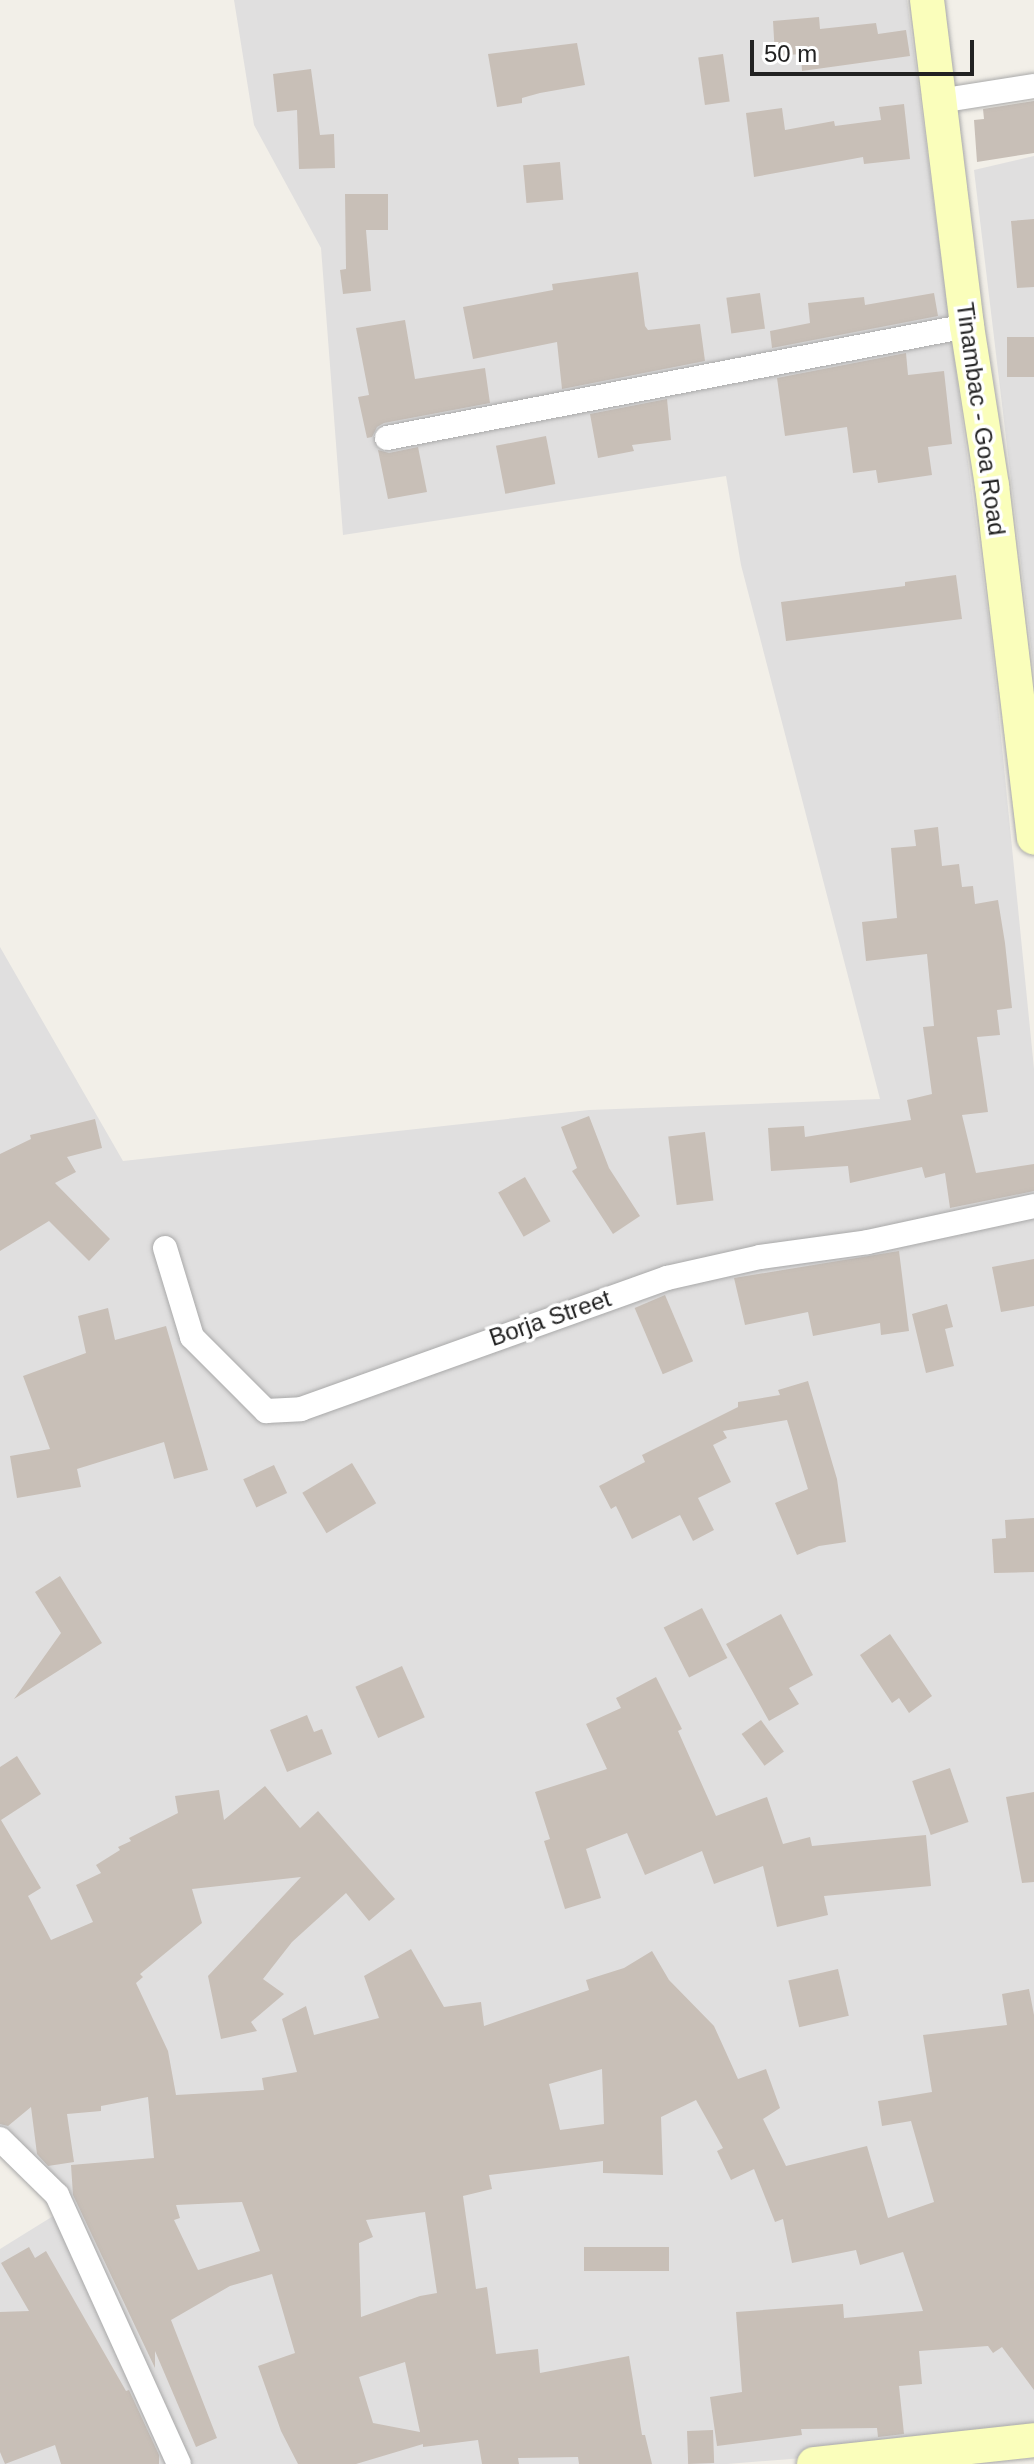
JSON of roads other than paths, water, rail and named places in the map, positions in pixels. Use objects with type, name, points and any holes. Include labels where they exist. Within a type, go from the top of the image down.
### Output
[{"type":"main road","name":"Tinambac - Goa Road","points":[[927,0],[967,326],[992,486],[1034,838]]},
{"type":"main road","points":[[814,2464],[1034,2440]]},
{"type":"street","points":[[939,101],[1034,86]]},
{"type":"street","points":[[387,438],[967,326]]},
{"type":"street","name":"Borja Street","points":[[165,1248],[192,1337],[266,1411],[301,1409],[667,1278],[760,1257],[868,1242],[1034,1206]]},
{"type":"street","points":[[0,2139],[57,2195],[179,2464]]}]
